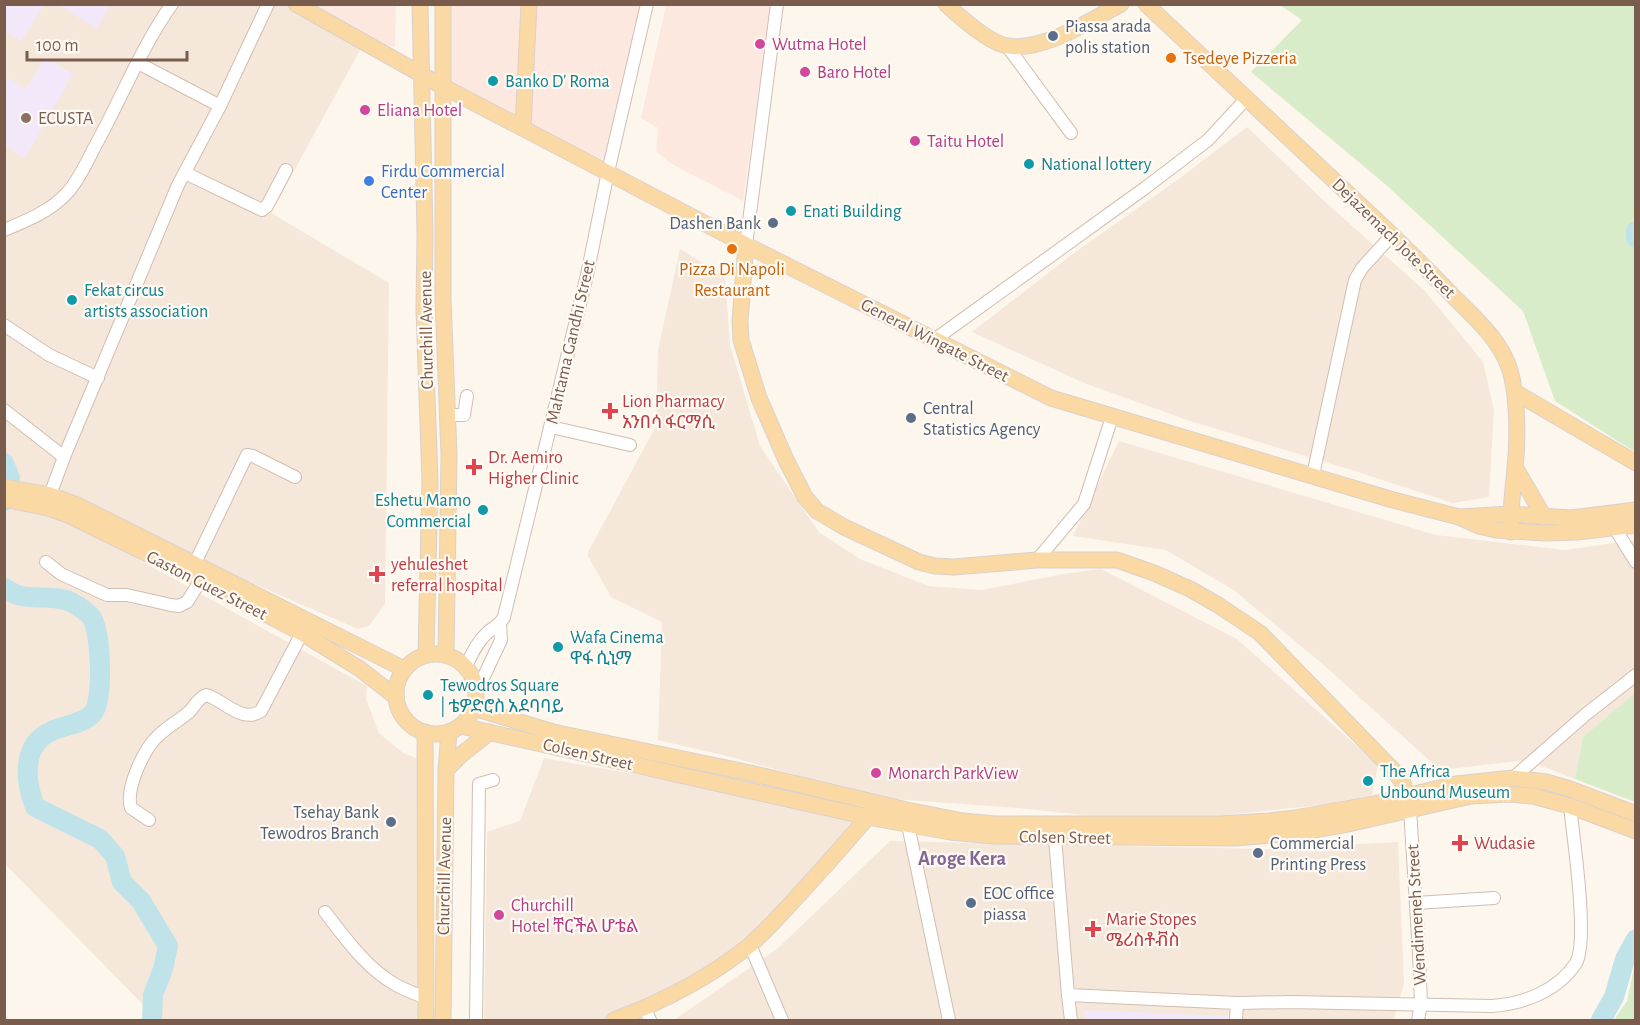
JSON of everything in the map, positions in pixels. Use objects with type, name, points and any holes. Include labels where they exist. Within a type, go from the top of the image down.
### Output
[{"type":"main road","name":"General Wingate Street","points":[[296,4],[442,87],[523,127],[746,245],[1051,398],[1393,500],[1459,517],[1479,526],[1511,532],[1578,532],[1635,525]]},
{"type":"main road","name":"Churchill Avenue","points":[[420,4],[425,232],[424,310],[430,481],[426,655]]},
{"type":"main road","name":"Churchill Avenue","points":[[443,4],[443,298],[449,455],[446,654]]},
{"type":"main road","points":[[523,127],[528,4]]},
{"type":"main road","points":[[946,4],[993,41],[1007,46],[1036,44],[1055,38],[1121,4]]},
{"type":"main road","name":"Dejazemach Jote Street","points":[[1146,4],[1392,235],[1480,323],[1502,352],[1515,392],[1515,467],[1510,514],[1511,532]]},
{"type":"main road","points":[[746,245],[740,321],[741,340],[759,398],[786,460],[805,497],[817,511],[919,562],[935,566],[954,567],[1037,560],[1117,560],[1154,573],[1218,605],[1260,633],[1394,771],[1403,783],[1409,802]]},
{"type":"main road","points":[[1515,392],[1635,463]]},
{"type":"main road","points":[[1515,467],[1544,516]]},
{"type":"main road","name":"Gaston Guez Street","points":[[4,487],[15,497],[68,515],[188,564],[201,580],[302,633],[360,669],[396,697]]},
{"type":"main road","name":"Gaston Guez Street","points":[[15,497],[50,495],[77,505],[188,564],[404,669]]},
{"type":"main road","name":"General Wingate Street","points":[[1459,517],[1510,514],[1571,518],[1635,510]]},
{"type":"main road","points":[[446,654],[457,658],[474,677],[477,691],[474,708],[469,718],[455,729],[437,734],[426,732],[414,727],[399,709],[396,697],[399,678],[404,669],[417,658],[446,654]]},
{"type":"main road","points":[[474,708],[553,732],[770,778],[994,830],[1241,823],[1295,818],[1409,802],[1456,784],[1513,777],[1546,782],[1570,789],[1635,814]]},
{"type":"main road","name":"Churchill Avenue","points":[[443,1020],[446,770],[455,729]]},
{"type":"main road","name":"Colsen Street","points":[[455,729],[490,732],[868,817],[950,832],[994,830],[1055,837],[1235,838],[1296,833],[1348,824],[1409,802],[1509,794],[1533,796],[1570,806],[1635,831]]},
{"type":"main road","name":"Churchill Avenue","points":[[426,732],[426,1020]]},
{"type":"main road","points":[[446,770],[490,732]]},
{"type":"main road","points":[[614,1020],[647,1015],[750,945],[770,926],[868,817],[875,802]]},
{"type":"street","points":[[4,230],[44,211],[68,192],[98,141],[159,23],[172,4]]},
{"type":"street","points":[[50,495],[178,185],[220,106],[268,4]]},
{"type":"street","name":"Mahtama Gandhi Street","points":[[477,691],[501,640],[500,625],[587,275],[647,4]]},
{"type":"street","points":[[746,245],[777,4]]},
{"type":"street","points":[[1007,46],[1071,133]]},
{"type":"street","points":[[138,63],[220,106]]},
{"type":"street","points":[[934,340],[1208,140],[1246,99]]},
{"type":"street","points":[[186,173],[262,210],[267,206],[286,170]]},
{"type":"street","points":[[1313,475],[1355,280],[1362,268],[1392,235]]},
{"type":"street","points":[[4,325],[41,350],[98,378]]},
{"type":"street","points":[[448,415],[464,415],[467,396]]},
{"type":"street","points":[[4,410],[64,457]]},
{"type":"street","points":[[1037,560],[1084,504],[1112,417]]},
{"type":"street","points":[[551,427],[630,445]]},
{"type":"street","points":[[188,564],[247,455],[295,477]]},
{"type":"street","points":[[1614,527],[1635,562]]},
{"type":"street","points":[[46,562],[61,574],[107,595],[127,596],[171,606],[179,606],[187,602],[201,580]]},
{"type":"street","points":[[466,666],[478,642],[488,631],[500,625]]},
{"type":"street","points":[[149,820],[131,808],[128,796],[141,763],[157,736],[190,711],[199,699],[206,695],[246,716],[258,714],[302,633]]},
{"type":"street","points":[[1513,777],[1635,675]]},
{"type":"street","points":[[476,1020],[479,784],[493,780]]},
{"type":"street","name":"Wendimeneh Street","points":[[1409,802],[1421,1004],[1418,1020]]},
{"type":"street","points":[[1068,994],[1237,1004],[1290,1002],[1509,1005],[1535,997],[1551,987],[1576,962],[1580,948],[1581,921],[1570,806]]},
{"type":"street","points":[[908,825],[949,1020]]},
{"type":"street","points":[[1055,837],[1071,1020]]},
{"type":"street","points":[[1416,903],[1494,898]]},
{"type":"street","points":[[325,912],[354,949],[376,970],[396,985],[426,998]]},
{"type":"street","points":[[750,945],[782,1020]]},
{"type":"street","points":[[1236,1020],[1237,1004]]},
{"type":"shaded area","points":[[5,4],[44,5],[21,41],[5,31]]},
{"type":"shaded area","points":[[4,5],[291,5],[365,41],[271,213],[389,283],[385,604],[369,626],[358,629],[55,498],[5,488]]},
{"type":"shaded area","points":[[59,5],[110,5],[97,29]]},
{"type":"shaded area","points":[[291,5],[396,5],[395,47],[365,41]]},
{"type":"shaded area","points":[[445,5],[530,5],[523,122],[444,81]]},
{"type":"shaded area","points":[[537,5],[646,5],[609,162],[530,127]]},
{"type":"shaded area","points":[[666,5],[771,5],[743,201],[670,163],[656,151],[658,128],[641,118]]},
{"type":"shaded area","name":"ECUSTA","points":[[45,57],[73,74],[25,158],[5,146],[5,77],[26,89]]},
{"type":"shaded area","points":[[1247,127],[1322,199],[1425,291],[1483,362],[1494,410],[1489,497],[1453,503],[1190,421],[1084,383],[972,332],[1074,253],[1176,181]]},
{"type":"shaded area","points":[[680,249],[725,276],[730,345],[760,446],[819,532],[860,559],[928,586],[982,590],[1101,569],[1237,639],[1378,765],[1371,800],[1195,818],[1093,816],[879,798],[731,757],[658,740],[662,622],[611,597],[587,554],[656,426],[658,350]]},
{"type":"shaded area","points":[[1119,441],[1436,535],[1565,550],[1635,540],[1635,693],[1583,737],[1575,779],[1526,760],[1440,770],[1326,667],[1235,591],[1166,550],[1073,536]]},
{"type":"shaded area","points":[[4,502],[49,510],[367,686],[366,699],[379,733],[403,753],[421,760],[421,1020],[158,1020],[5,864]]},
{"type":"shaded area","points":[[544,758],[723,790],[866,822],[773,927],[621,1020],[484,1020],[487,832],[520,821]]},
{"type":"shaded area","points":[[890,841],[1267,849],[1398,842],[1404,983],[1394,1020],[674,1020],[777,949]]},
{"type":"shaded area","points":[[1084,1010],[1231,1016],[1231,1020],[1085,1020]]},
{"type":"green space","points":[[1280,5],[1635,5],[1635,452],[1555,401],[1523,311],[1385,184],[1251,72],[1302,20]]},
{"type":"green space","points":[[1635,693],[1635,802],[1575,779],[1583,737]]},
{"type":"green space","points":[[1635,963],[1635,1020],[1614,1020],[1627,1001]]},
{"type":"waterway","points":[[1636,231],[1636,238]]},
{"type":"waterway","points":[[4,463],[10,478],[4,501]]},
{"type":"waterway","points":[[4,588],[21,596],[71,602],[83,609],[92,618],[95,626],[100,666],[96,706],[89,717],[52,731],[35,745],[28,764],[29,786],[35,807],[100,839],[115,856],[122,882],[141,901],[168,946],[163,969],[153,995],[152,1020]]},
{"type":"waterway","points":[[1601,1020],[1614,997],[1625,959],[1636,939]]},
{"type":"place","name":"Piassa arada polis station","points":[[1053,36]]},
{"type":"place","name":"Wutma Hotel","points":[[760,44]]},
{"type":"place","name":"Tsedeye Pizzeria","points":[[1171,58]]},
{"type":"place","name":"Baro Hotel","points":[[805,72]]},
{"type":"place","name":"Banko D' Roma","points":[[493,81]]},
{"type":"place","name":"Eliana Hotel","points":[[365,110]]},
{"type":"place","name":"ECUSTA","points":[[26,118]]},
{"type":"place","name":"Taitu Hotel","points":[[915,141]]},
{"type":"place","name":"National lottery","points":[[1029,164]]},
{"type":"place","name":"Firdu Commercial Center","points":[[369,181]]},
{"type":"place","name":"Enati Building","points":[[791,211]]},
{"type":"place","name":"Dashen Bank","points":[[773,223]]},
{"type":"place","name":"Pizza Di Napoli Restaurant","points":[[732,249]]},
{"type":"place","name":"Fekat circus artists association","points":[[72,300]]},
{"type":"place","name":"Lion Pharmacy አንበሳ ፋርማሲ","points":[[610,411]]},
{"type":"place","name":"Central Statistics Agency","points":[[911,418]]},
{"type":"place","name":"Dr. Aemiro Higher Clinic","points":[[474,467]]},
{"type":"place","name":"Eshetu Mamo Commercial","points":[[483,510]]},
{"type":"place","name":"yehuleshet referral hospital","points":[[377,574]]},
{"type":"place","name":"Wafa Cinema ዋፋ ሲኒማ","points":[[558,647]]},
{"type":"place","name":"Tewodros Square | ቴዎድሮስ አደባባይ","points":[[428,695]]},
{"type":"place","name":"Monarch ParkView","points":[[876,773]]},
{"type":"place","name":"The Africa Unbound Museum","points":[[1368,781]]},
{"type":"place","name":"Tsehay Bank Tewodros Branch","points":[[391,822]]},
{"type":"place","name":"Wudasie","points":[[1460,843]]},
{"type":"place","name":"Commercial Printing Press","points":[[1258,853]]},
{"type":"place","name":"EOC office piassa","points":[[971,903]]},
{"type":"place","name":"Churchill Hotel ቸርችል ሆቴል","points":[[499,915]]},
{"type":"place","name":"Marie Stopes ሜሪስቶቭስ","points":[[1093,929]]},
{"type":"district","name":"Aroge Kera","points":[[962,858]]}]
